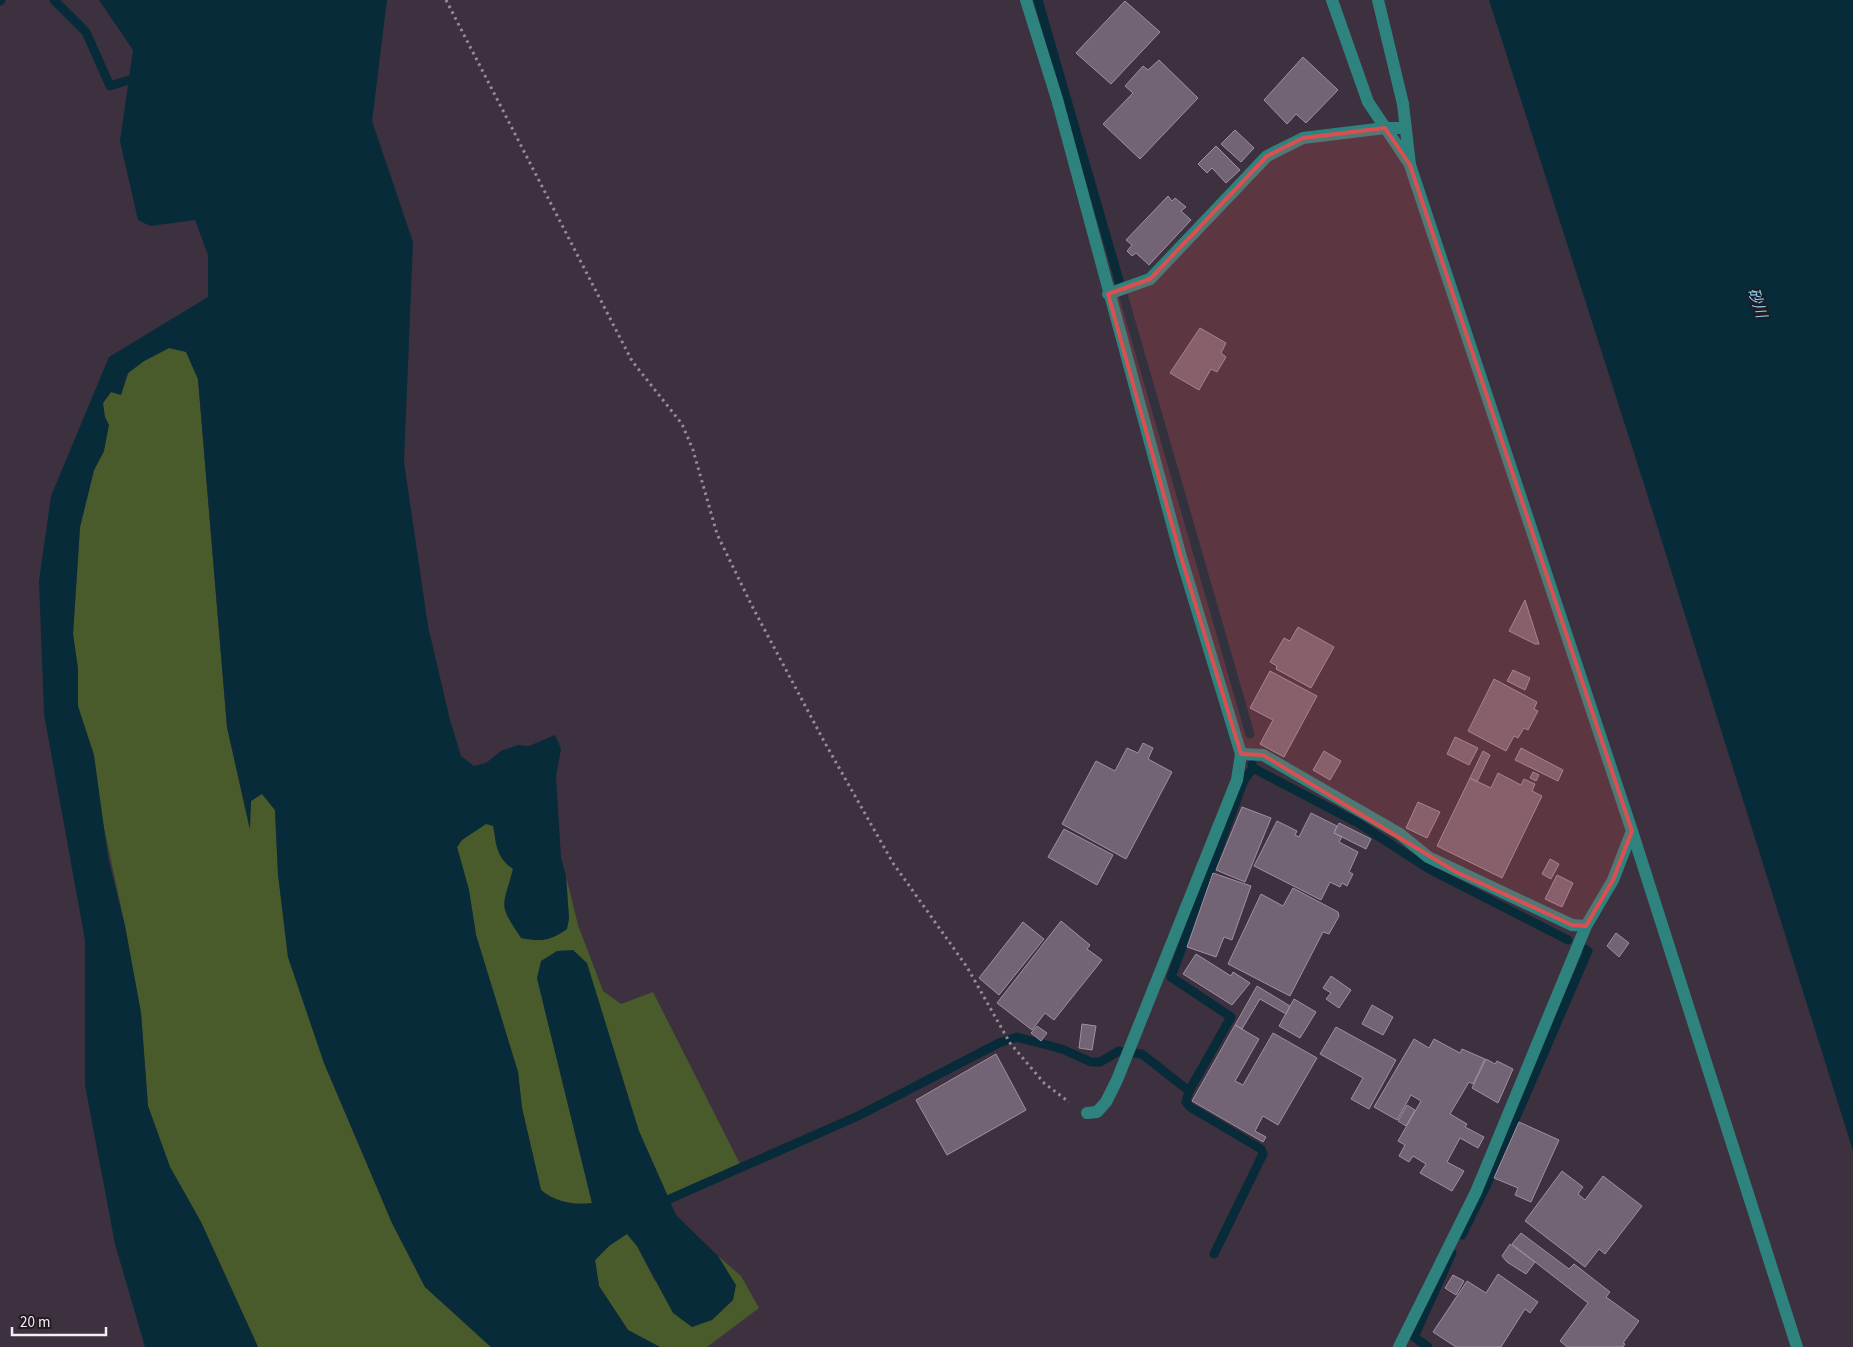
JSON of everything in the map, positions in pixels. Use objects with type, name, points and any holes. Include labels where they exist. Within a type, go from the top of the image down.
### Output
[{"type":"street","points":[[1026,0],[1117,291],[1181,557],[1241,754],[1237,780],[1128,1054],[1106,1102],[1097,1112],[1087,1113]]},
{"type":"street","points":[[1332,0],[1368,102],[1410,165]]},
{"type":"street","points":[[1378,0],[1403,104],[1410,165],[1632,830],[1797,1347]]},
{"type":"street","points":[[1117,291],[1150,279],[1267,156],[1303,138],[1385,128],[1406,128]]},
{"type":"street","points":[[1241,754],[1263,755],[1400,834],[1428,857],[1456,872],[1572,925],[1586,926]]},
{"type":"street","points":[[1399,1347],[1451,1238],[1476,1192],[1586,926],[1613,880],[1632,830]]},
{"type":"path","points":[[446,0],[632,361],[661,395],[682,424],[693,450],[717,534],[752,606],[825,743],[893,863],[967,967],[1010,1043],[1044,1083],[1077,1108],[1087,1113]]},
{"type":"highlighted area","points":[[1385,128],[1410,165],[1632,831],[1613,880],[1586,926],[1572,925],[1456,872],[1263,755],[1241,754],[1181,557],[1108,294],[1150,279],[1267,156],[1303,138]]},
{"type":"green space","points":[[169,348],[186,351],[198,379],[227,727],[249,826],[251,801],[262,794],[275,810],[278,874],[288,957],[324,1063],[392,1223],[425,1287],[491,1347],[258,1347],[201,1222],[170,1167],[148,1106],[141,1013],[125,926],[78,706],[78,669],[73,634],[80,527],[94,470],[104,451],[103,403],[111,392],[121,394],[128,373],[144,361]]},
{"type":"green space","points":[[486,823],[494,826],[496,845],[513,869],[510,881],[569,919],[566,876],[578,925],[603,991],[621,1004],[653,992],[740,1164],[668,1196],[639,1132],[537,978],[592,1203],[578,1204],[565,1202],[541,1190],[522,1108],[518,1072],[476,935],[469,890],[457,847],[462,840]]},
{"type":"green space","points":[[626,1233],[637,1246],[655,1281],[735,1285],[718,1256],[741,1276],[759,1308],[707,1347],[660,1347],[628,1330],[599,1286],[595,1260]]},
{"type":"water","points":[[99,0],[387,0],[372,121],[413,242],[404,462],[428,626],[450,720],[461,756],[474,766],[486,763],[501,751],[518,745],[529,746],[555,735],[561,749],[556,776],[561,858],[566,876],[569,919],[567,929],[556,936],[545,939],[521,938],[508,918],[504,905],[513,869],[507,865],[500,855],[493,826],[486,824],[462,840],[457,847],[469,890],[476,935],[518,1072],[522,1108],[541,1190],[552,1198],[565,1202],[578,1204],[592,1203],[537,978],[541,961],[557,951],[573,950],[587,963],[639,1131],[676,1215],[718,1256],[736,1285],[733,1300],[712,1320],[692,1327],[673,1313],[637,1246],[627,1234],[609,1246],[595,1260],[599,1286],[628,1330],[660,1347],[491,1347],[425,1287],[392,1223],[324,1063],[288,957],[278,874],[275,810],[262,794],[251,801],[250,829],[227,727],[198,379],[186,352],[169,348],[144,361],[128,373],[121,395],[111,392],[103,403],[105,417],[109,425],[104,451],[94,470],[80,527],[73,634],[78,669],[78,706],[94,755],[108,857],[125,926],[141,1013],[148,1106],[170,1167],[201,1222],[258,1347],[145,1347],[115,1244],[85,1085],[85,940],[44,714],[39,581],[51,496],[109,357],[208,297],[208,255],[195,220],[150,226],[138,220],[120,141],[133,50]]},
{"type":"water","name":"砂川","points":[[1489,0],[1852,0],[1853,2],[1853,1151],[1643,481]]},
{"type":"building","points":[[1125,1],[1160,32],[1111,84],[1076,53]]},
{"type":"building","points":[[1303,57],[1338,90],[1306,123],[1296,114],[1287,124],[1264,100]]},
{"type":"building","points":[[1159,60],[1198,98],[1140,159],[1103,124],[1133,93],[1125,86],[1143,66],[1148,70]]},
{"type":"building","points":[[1235,130],[1254,148],[1241,162],[1221,144]]},
{"type":"building","points":[[1216,146],[1240,170],[1226,183],[1212,168],[1207,173],[1198,164]]},
{"type":"building","points":[[1168,196],[1172,201],[1175,198],[1186,207],[1181,211],[1191,220],[1149,265],[1136,253],[1132,256],[1127,251],[1132,245],[1126,240]]},
{"type":"building","points":[[1200,328],[1226,343],[1221,353],[1226,357],[1217,372],[1211,369],[1199,390],[1170,373]]},
{"type":"building","points":[[1525,600],[1539,644],[1535,644],[1509,631]]},
{"type":"building","points":[[1298,627],[1334,647],[1311,688],[1276,669],[1277,666],[1270,662],[1284,638],[1290,641]]},
{"type":"building","points":[[1513,670],[1530,678],[1525,690],[1507,681]]},
{"type":"building","points":[[1270,671],[1317,696],[1284,757],[1260,744],[1273,720],[1250,708]]},
{"type":"building","points":[[1494,679],[1537,702],[1534,709],[1538,711],[1528,730],[1524,728],[1518,738],[1514,736],[1506,751],[1468,731]]},
{"type":"building","points":[[1455,737],[1478,748],[1469,765],[1447,754]]},
{"type":"building","points":[[1143,743],[1153,748],[1148,759],[1172,772],[1126,859],[1062,824],[1096,761],[1115,771],[1127,748],[1138,753]]},
{"type":"building","points":[[1521,748],[1563,770],[1558,781],[1515,760]]},
{"type":"building","points":[[1324,751],[1341,761],[1330,780],[1313,770]]},
{"type":"building","points":[[1483,751],[1490,755],[1477,782],[1470,778]]},
{"type":"building","points":[[1533,772],[1539,775],[1536,781],[1530,778]]},
{"type":"building","points":[[1498,773],[1521,785],[1524,779],[1535,784],[1532,791],[1542,796],[1502,878],[1437,846],[1470,778],[1491,788]]},
{"type":"building","points":[[1418,802],[1440,812],[1427,838],[1406,828]]},
{"type":"building","points":[[1242,807],[1271,818],[1245,882],[1216,870]]},
{"type":"building","points":[[1311,813],[1337,826],[1334,833],[1342,837],[1339,842],[1358,852],[1349,872],[1353,874],[1347,886],[1342,883],[1340,887],[1330,882],[1321,900],[1254,866],[1277,821],[1297,831],[1295,835],[1299,837]]},
{"type":"building","points":[[1339,823],[1371,839],[1366,849],[1334,833]]},
{"type":"building","points":[[1064,829],[1113,855],[1097,885],[1048,857]]},
{"type":"building","points":[[1550,859],[1559,864],[1551,879],[1542,874]]},
{"type":"building","points":[[1213,873],[1251,886],[1232,940],[1224,937],[1216,957],[1187,947]]},
{"type":"building","points":[[1557,875],[1573,883],[1562,907],[1545,899]]},
{"type":"building","points":[[1293,888],[1338,912],[1339,916],[1329,934],[1323,932],[1290,996],[1228,964],[1261,894],[1283,906]]},
{"type":"building","points":[[1061,921],[1090,945],[1087,949],[1102,960],[1054,1020],[1045,1013],[1032,1030],[997,1003]]},
{"type":"building","points":[[1023,922],[1044,939],[999,995],[979,978]]},
{"type":"building","points":[[1616,933],[1629,943],[1619,957],[1607,946]]},
{"type":"building","points":[[1196,954],[1231,976],[1233,972],[1250,983],[1232,1005],[1183,974]]},
{"type":"building","points":[[1331,976],[1351,990],[1339,1008],[1326,999],[1331,993],[1323,988]]},
{"type":"building","points":[[1257,986],[1290,1006],[1286,1014],[1260,999],[1242,1029],[1235,1025]]},
{"type":"building","points":[[1294,999],[1316,1012],[1300,1038],[1279,1026]]},
{"type":"building","points":[[1372,1005],[1393,1017],[1383,1035],[1362,1024]]},
{"type":"building","points":[[1082,1024],[1096,1026],[1092,1050],[1079,1048]]},
{"type":"building","points":[[1235,1025],[1259,1039],[1235,1081],[1243,1085],[1273,1033],[1317,1058],[1278,1125],[1263,1116],[1255,1131],[1266,1137],[1263,1142],[1192,1101]]},
{"type":"building","points":[[1037,1026],[1047,1033],[1041,1041],[1031,1033]]},
{"type":"building","points":[[1336,1027],[1396,1060],[1369,1109],[1351,1099],[1363,1078],[1320,1054]]},
{"type":"building","points":[[1414,1039],[1429,1048],[1434,1039],[1460,1053],[1462,1049],[1485,1059],[1473,1084],[1469,1082],[1450,1114],[1467,1124],[1465,1127],[1484,1137],[1478,1148],[1460,1138],[1447,1162],[1464,1171],[1452,1191],[1420,1173],[1426,1164],[1413,1156],[1409,1162],[1399,1156],[1405,1145],[1398,1141],[1421,1101],[1411,1095],[1397,1120],[1374,1107]]},
{"type":"building","points":[[996,1054],[1026,1110],[947,1155],[916,1100]]},
{"type":"building","points":[[1486,1059],[1495,1064],[1497,1061],[1513,1069],[1498,1103],[1472,1088]]},
{"type":"building","points":[[1407,1105],[1415,1110],[1406,1126],[1398,1121]]},
{"type":"building","points":[[1519,1122],[1559,1140],[1531,1202],[1515,1195],[1518,1188],[1494,1178]]},
{"type":"building","points":[[1562,1171],[1583,1187],[1578,1194],[1585,1200],[1603,1176],[1642,1206],[1605,1254],[1599,1249],[1585,1267],[1525,1221]]},
{"type":"building","points":[[1521,1233],[1569,1269],[1574,1264],[1610,1292],[1606,1297],[1639,1321],[1623,1343],[1625,1344],[1623,1347],[1567,1347],[1560,1341],[1588,1303],[1512,1244]]},
{"type":"building","points":[[1510,1244],[1535,1262],[1526,1274],[1507,1262],[1502,1256]]},
{"type":"building","points":[[1498,1274],[1538,1302],[1530,1313],[1525,1309],[1501,1347],[1456,1347],[1433,1332],[1467,1281],[1486,1293]]},
{"type":"building","points":[[1453,1275],[1464,1281],[1456,1295],[1445,1288]]},
{"type":"waterway","points":[[54,0],[86,32],[110,86],[139,77]]},
{"type":"waterway","points":[[1038,0],[1250,734]]},
{"type":"waterway","points":[[1252,764],[1253,768],[1358,823],[1429,869],[1568,940]]},
{"type":"waterway","points":[[1214,1254],[1263,1154],[1261,1149],[1190,1107],[1186,1102],[1189,1091],[1231,1017],[1171,977],[1244,780],[1253,768]]},
{"type":"waterway","points":[[1462,1235],[1488,1182],[1588,951],[1585,949]]},
{"type":"waterway","points":[[665,1201],[858,1116],[999,1043],[1017,1037],[1062,1049],[1091,1062],[1100,1062],[1119,1051],[1142,1054],[1189,1091]]},
{"type":"waterway","points":[[1428,1347],[1414,1337],[1452,1253]]}]
